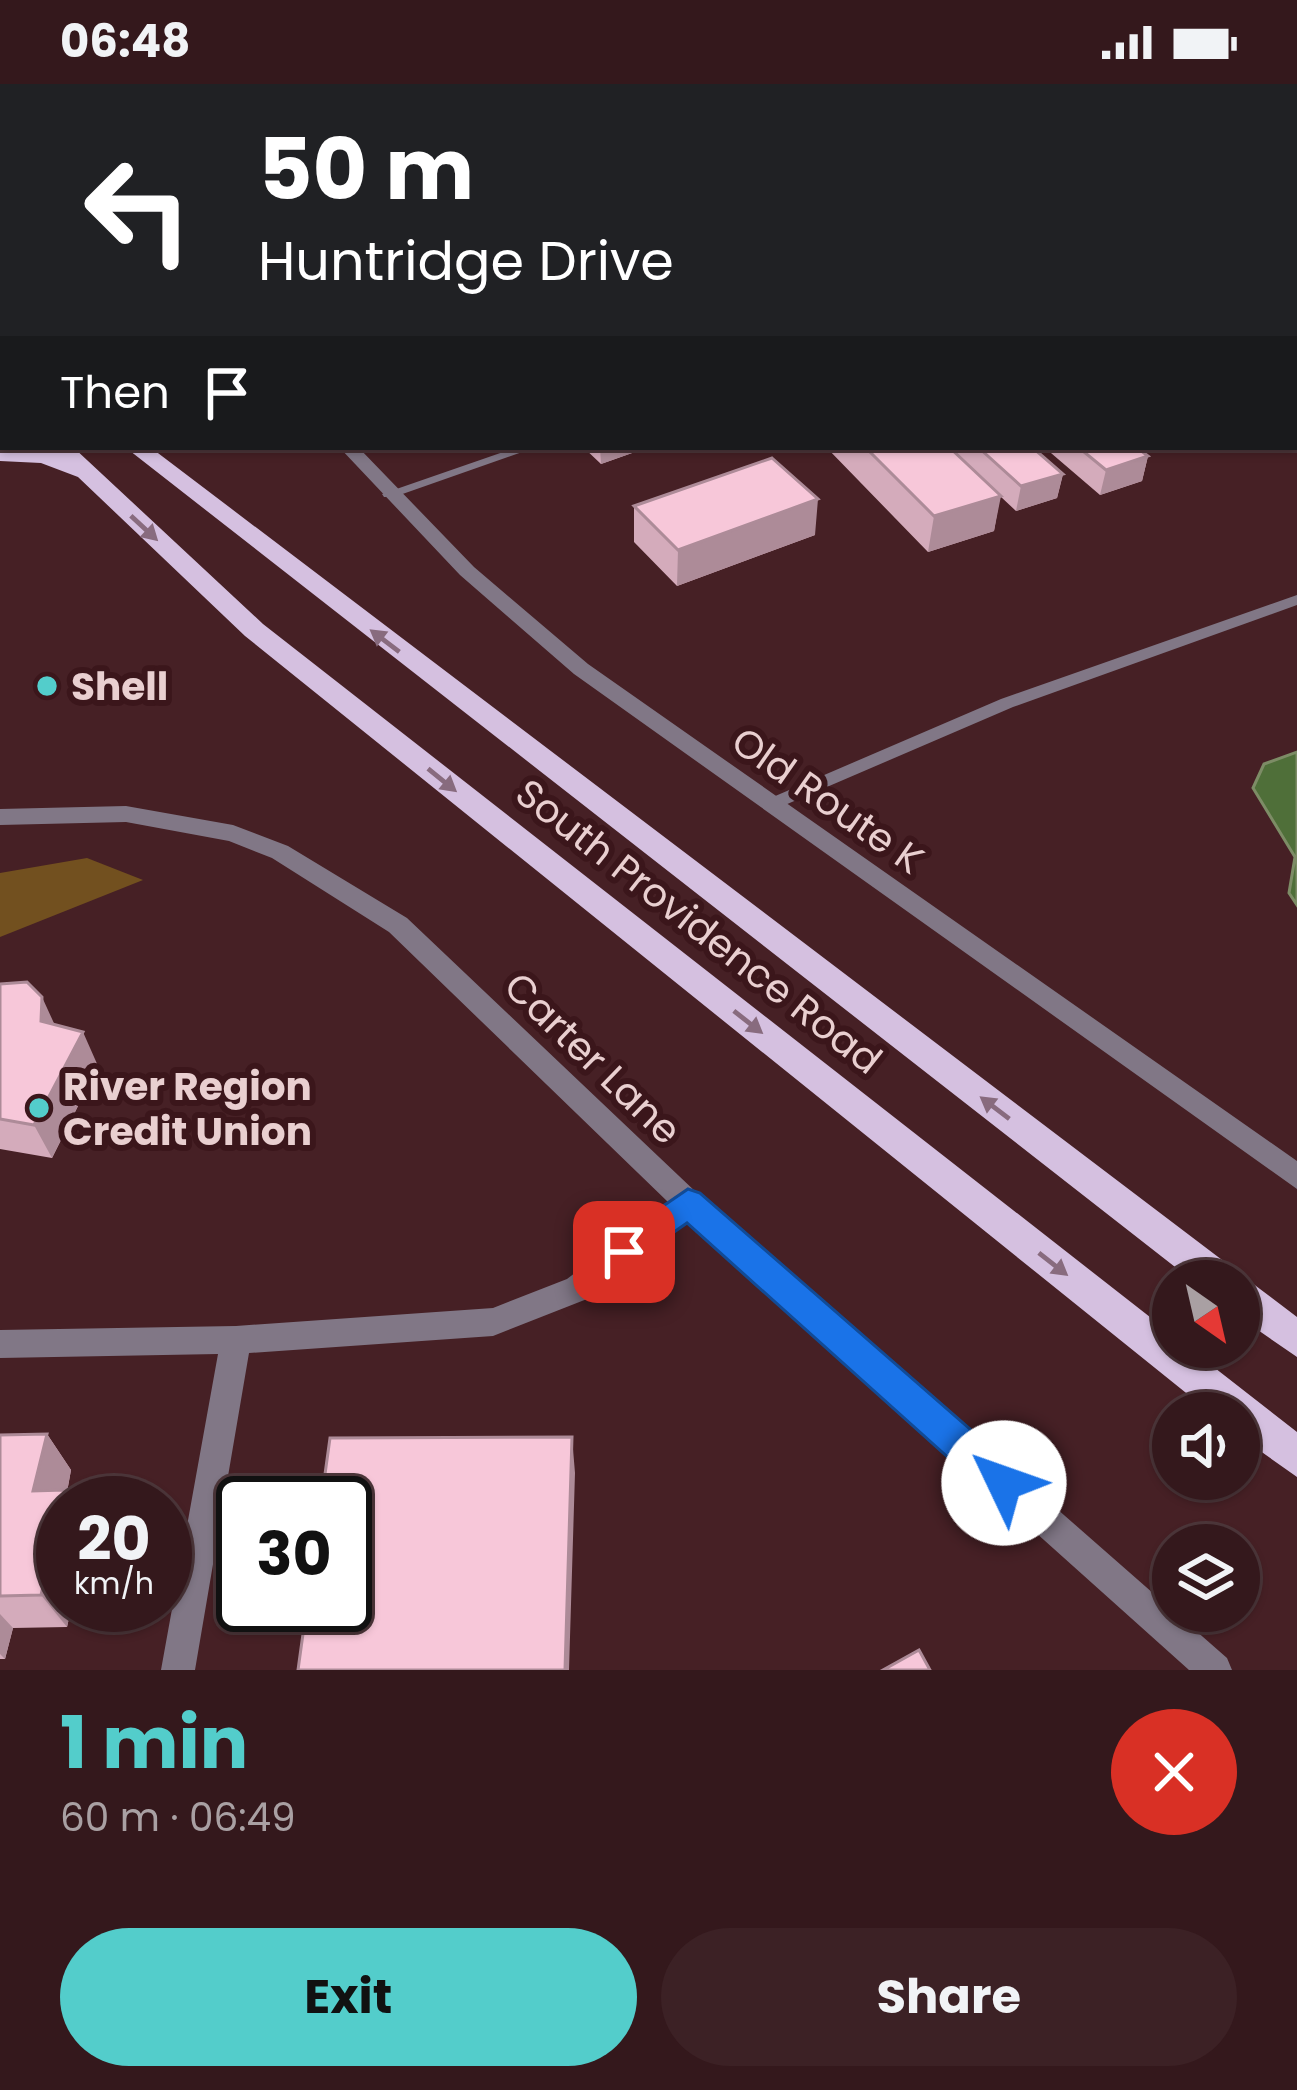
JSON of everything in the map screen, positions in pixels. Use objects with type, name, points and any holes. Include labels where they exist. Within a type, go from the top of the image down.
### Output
[{"type":"main road","name":"South Providence Road","points":[[63,450],[254,630],[1297,1457]]},
{"type":"main road","name":"South Providence Road","points":[[151,453],[1194,1260]]},
{"type":"main road","points":[[0,454],[46,456],[98,485]]},
{"type":"main road","points":[[1260,1310],[1297,1339]]},
{"type":"street","name":"Old Route K","points":[[351,450],[466,571],[580,669],[1297,1177]]},
{"type":"street","name":"Carter Lane","points":[[0,817],[126,814],[233,833],[280,852],[398,925],[688,1203],[1215,1670]]},
{"type":"street","points":[[0,1344],[236,1340],[493,1322],[577,1289],[688,1203]]},
{"type":"street","points":[[178,1670],[236,1340]]},
{"type":"lane","points":[[389,494],[516,450]]},
{"type":"lane","points":[[772,804],[1007,703],[1297,600]]},
{"type":"shaded area","points":[[1297,752],[1297,905],[1289,893],[1295,857],[1253,788],[1264,764]]},
{"type":"shaded area","points":[[87,858],[143,880],[0,937],[0,873]]},
{"type":"building","points":[[868,450],[952,450],[1001,496],[934,516]]},
{"type":"building","points":[[981,450],[1035,450],[1063,474],[1021,486]]},
{"type":"building","points":[[1082,450],[1140,450],[1148,456],[1106,470]]},
{"type":"building","points":[[772,458],[818,499],[678,550],[634,506]]},
{"type":"building","points":[[27,982],[42,997],[41,1021],[83,1032],[34,1125],[0,1119],[0,984]]},
{"type":"building","points":[[47,1434],[33,1491],[36,1595],[0,1596],[0,1435]]},
{"type":"building","points":[[572,1437],[565,1670],[298,1670],[303,1632],[372,1632],[372,1476],[325,1476],[330,1438]]},
{"type":"building","points":[[919,1650],[930,1670],[883,1670]]},
{"type":"place","name":"Shell","points":[[47,686]]},
{"type":"place","name":"River Region Credit Union","points":[[39,1108]]},
{"type":"route","points":[[624,1252],[688,1203],[1004,1483]]}]
